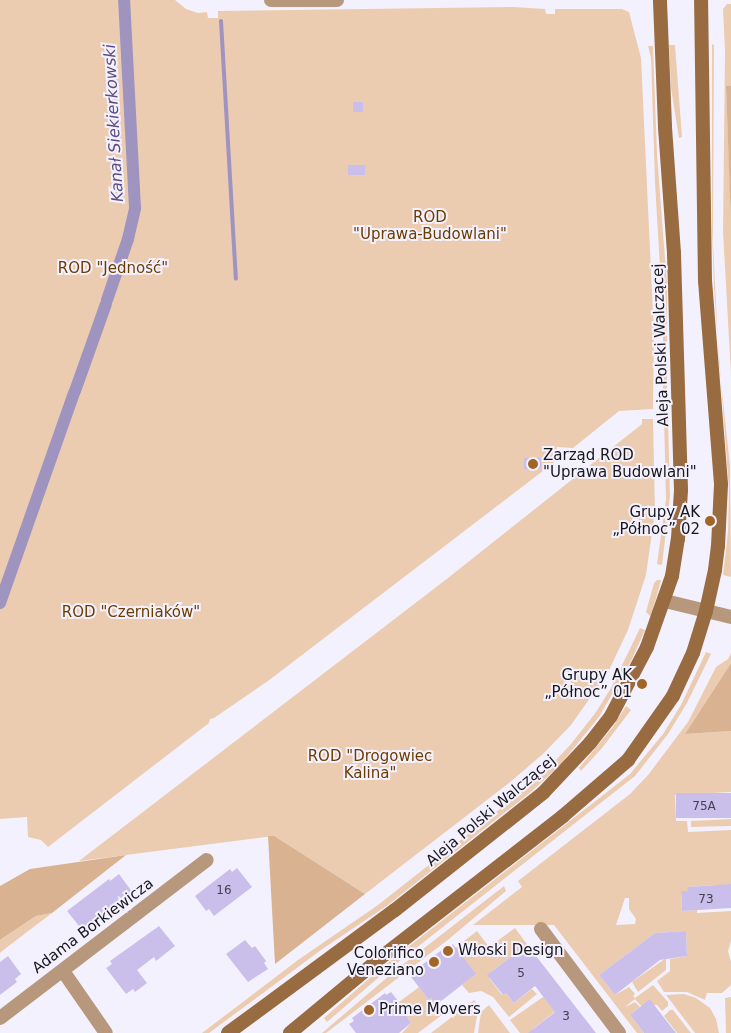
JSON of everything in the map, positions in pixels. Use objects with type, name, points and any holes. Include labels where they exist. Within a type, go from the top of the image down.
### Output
[{"type":"main road","name":"Aleja Polski Walczącej","points":[[228,1033],[456,863],[544,793],[568,769],[611,716],[628,687],[647,647],[665,600],[678,539],[681,464],[674,252],[664,126],[660,0]]},
{"type":"main road","points":[[290,1033],[384,955],[563,816],[628,760],[673,696],[693,653],[706,611],[718,546],[721,484],[705,281],[701,0]]},
{"type":"street","points":[[271,0],[337,0]]},
{"type":"street","points":[[665,600],[731,617]]},
{"type":"street","name":"Adama Borkiewicza","points":[[0,1018],[207,860]]},
{"type":"street","points":[[541,929],[619,1033]]},
{"type":"street","points":[[63,970],[107,1031]]},
{"type":"green space","points":[[0,0],[175,0],[186,9],[198,13],[207,12],[208,18],[218,18],[218,11],[514,7],[545,9],[546,14],[555,14],[555,9],[622,9],[629,12],[641,58],[654,334],[653,409],[619,411],[573,448],[557,447],[556,461],[268,681],[210,719],[209,723],[48,847],[41,840],[28,837],[27,817],[0,819]]},
{"type":"green space","points":[[727,4],[731,4],[731,86],[726,86],[731,217],[731,374],[723,232],[725,52],[723,9]]},
{"type":"green space","points":[[712,44],[714,45],[713,244],[718,339],[712,229]]},
{"type":"green space","points":[[669,45],[675,45],[682,137],[679,138],[671,88]]},
{"type":"green space","points":[[648,46],[653,46],[657,154],[667,285],[667,408],[663,410],[663,319],[655,183],[651,58]]},
{"type":"green space","points":[[721,380],[730,466],[731,577],[723,575],[728,532],[729,490]]},
{"type":"green space","points":[[664,418],[668,420],[670,496],[662,565],[657,564],[666,499]]},
{"type":"green space","name":"ROD \"Drogowiec Kalina\"","points":[[642,419],[653,419],[655,511],[646,575],[628,630],[602,685],[600,684],[571,725],[543,754],[509,783],[365,894],[273,836],[79,861],[448,578],[642,424]]},
{"type":"green space","points":[[657,580],[661,580],[651,617],[646,612],[654,583]]},
{"type":"green space","points":[[640,628],[645,630],[631,661],[599,717],[560,765],[531,792],[388,905],[321,950],[209,1033],[202,1033],[298,960],[378,905],[539,778],[571,744],[596,712],[611,688]]},
{"type":"green space","points":[[706,652],[711,654],[687,703],[668,734],[635,776],[378,978],[327,1022],[324,1018],[380,969],[630,774],[663,734],[681,705]]},
{"type":"green space","points":[[731,653],[731,663],[685,734],[731,731],[731,792],[675,795],[676,821],[687,821],[688,832],[731,830],[731,889],[714,885],[688,887],[688,891],[681,892],[682,911],[697,910],[697,913],[731,911],[731,941],[728,951],[731,962],[731,985],[722,993],[707,993],[705,1000],[687,992],[664,992],[657,981],[670,971],[670,959],[687,956],[686,931],[655,933],[599,975],[615,995],[629,987],[635,994],[633,996],[635,998],[653,985],[668,1002],[668,1006],[662,1011],[657,1005],[641,1006],[635,999],[625,1007],[635,1002],[640,1007],[630,1015],[644,1033],[637,1033],[554,925],[473,925],[522,887],[518,881],[630,794],[648,775],[688,722],[716,667],[728,659]],"holes":[[[625,898],[629,898],[629,909],[636,919],[635,924],[616,925]]]},
{"type":"green space","points":[[626,706],[631,710],[602,748],[581,771],[579,768],[612,728]]},
{"type":"green space","points":[[731,819],[731,826],[691,827],[691,821]]},
{"type":"green space","points":[[504,886],[506,891],[449,939],[326,1033],[322,1033],[396,970]]},
{"type":"green space","points":[[52,913],[0,953],[0,940],[36,916]]},
{"type":"green space","points":[[515,928],[529,947],[526,949],[524,947],[491,972],[489,978],[502,995],[506,993],[514,1003],[532,989],[537,994],[509,1017],[493,997],[481,991],[469,993],[462,985],[473,976],[455,948],[477,931],[489,947]]},
{"type":"green space","points":[[666,958],[666,970],[638,992],[632,982]]},
{"type":"green space","points":[[419,987],[429,1000],[431,998],[436,1005],[439,1003],[446,1012],[418,1033],[402,1033],[411,1023],[407,1017],[409,1015],[399,1002]]},
{"type":"green space","points":[[684,994],[696,998],[710,1008],[716,1019],[719,1033],[695,1033],[666,995]]},
{"type":"green space","points":[[543,997],[567,1002],[534,1028],[532,1033],[520,1033],[510,1020]]},
{"type":"green space","points":[[731,997],[731,1033],[726,1033],[725,998]]},
{"type":"green space","points":[[474,1000],[480,1008],[474,1033],[431,1033]]},
{"type":"green space","points":[[489,1005],[510,1033],[478,1033],[481,1012]]},
{"type":"green space","points":[[670,1010],[673,1010],[691,1033],[677,1033],[664,1016]]},
{"type":"shaded area","points":[[726,86],[731,86],[731,217],[730,198]]},
{"type":"shaded area","points":[[731,663],[731,731],[685,734]]},
{"type":"shaded area","points":[[268,836],[274,836],[365,894],[275,964]]},
{"type":"shaded area","points":[[126,855],[52,913],[36,916],[0,940],[0,886],[30,869]]},
{"type":"building","points":[[353,102],[363,102],[363,112],[353,112]]},
{"type":"building","points":[[348,165],[365,165],[365,175],[348,175]]},
{"type":"building","name":"Zarząd ROD \"Uprawa Budowlani\"","points":[[524,458],[541,458],[541,469],[524,469]]},
{"type":"building","points":[[676,793],[731,793],[731,818],[676,818]]},
{"type":"building","points":[[237,868],[252,887],[214,916],[209,909],[206,911],[195,896],[230,869],[232,872]]},
{"type":"building","points":[[119,874],[133,893],[83,931],[67,911],[109,879],[110,881]]},
{"type":"building","points":[[731,884],[731,908],[682,911],[681,891],[688,891],[687,887]]},
{"type":"building","points":[[159,926],[175,946],[156,961],[154,957],[137,970],[147,983],[135,992],[133,989],[126,994],[106,968],[112,964],[110,961]]},
{"type":"building","points":[[686,931],[687,956],[660,960],[615,995],[599,975],[655,933]]},
{"type":"building","points":[[245,940],[252,948],[255,946],[266,961],[264,963],[268,969],[248,982],[226,954]]},
{"type":"building","points":[[453,944],[476,974],[436,1005],[431,998],[429,1000],[411,977],[416,973],[414,971],[447,946],[448,948]]},
{"type":"building","points":[[524,947],[526,949],[529,947],[596,1033],[528,1033],[555,1012],[535,986],[514,1003],[506,993],[503,995],[487,975]]},
{"type":"building","points":[[8,956],[21,974],[15,979],[17,982],[0,995],[0,962]]},
{"type":"building","points":[[391,992],[409,1015],[407,1017],[411,1023],[399,1033],[356,1033],[349,1024],[354,1021],[352,1018],[385,993],[386,995]]},
{"type":"building","points":[[650,999],[676,1033],[644,1033],[630,1015]]},
{"type":"waterway","name":"Kanał Siekierkowski","points":[[107,300],[128,239],[135,208],[124,0]]},
{"type":"waterway","points":[[221,21],[236,279]]},
{"type":"waterway","name":"Kanał Siekierkowski","points":[[75,391],[106,304]]},
{"type":"waterway","name":"Kanał Siekierkowski","points":[[0,603],[74,393]]},
{"type":"place","name":"Zarząd ROD \"Uprawa Budowlani\"","points":[[533,464]]},
{"type":"place","name":"Grupy AK „Północ” 02","points":[[710,521]]},
{"type":"place","name":"Grupy AK „Północ” 01","points":[[642,684]]},
{"type":"place","name":"Włoski Design","points":[[448,951]]},
{"type":"place","name":"Colorifico Veneziano","points":[[434,962]]},
{"type":"place","name":"Prime Movers","points":[[369,1010]]},
{"type":"park label","name":"ROD \"Uprawa-Budowlani\"","points":[[430,226]]},
{"type":"park label","name":"ROD \"Jedność\"","points":[[113,269]]},
{"type":"park label","name":"ROD \"Czerniaków\"","points":[[131,613]]}]
